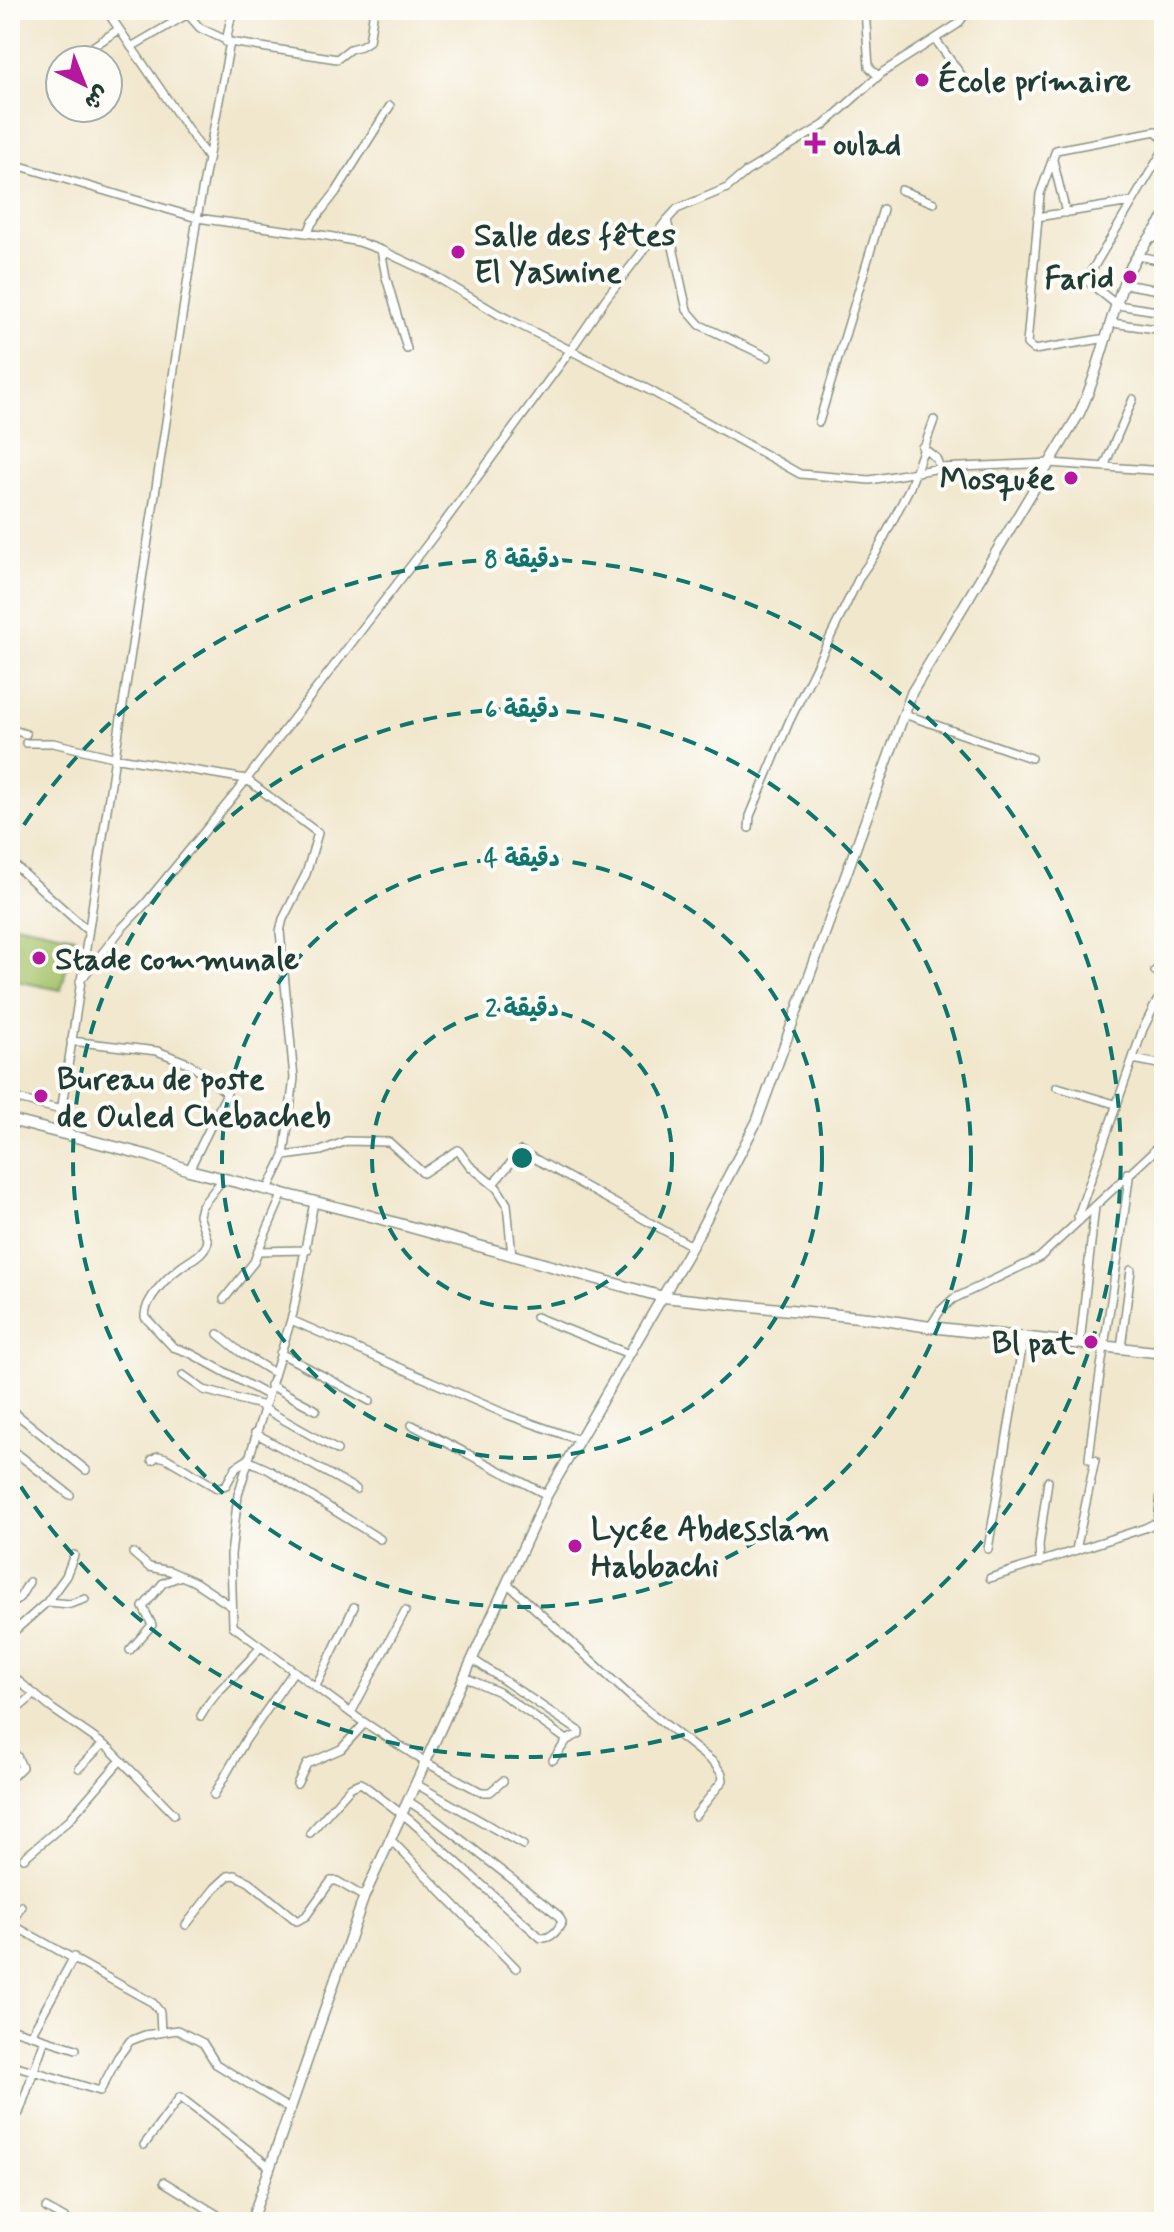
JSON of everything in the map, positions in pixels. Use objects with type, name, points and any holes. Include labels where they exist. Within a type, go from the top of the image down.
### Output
[{"type":"main road","points":[[11,1123],[150,1156],[189,1170],[663,1297],[1164,1351]]},
{"type":"street","points":[[106,10],[207,157]]},
{"type":"street","points":[[131,47],[186,12],[200,28],[228,42],[337,59],[369,41],[374,10]]},
{"type":"street","points":[[865,10],[869,67],[878,76]]},
{"type":"street","points":[[80,981],[246,779],[443,524],[617,284],[677,209],[727,188],[746,172],[824,125],[878,76],[958,24],[968,10]]},
{"type":"street","points":[[58,1132],[113,757],[232,12]]},
{"type":"street","points":[[97,44],[119,29]]},
{"type":"street","points":[[935,39],[967,83]]},
{"type":"street","points":[[308,233],[390,106]]},
{"type":"street","points":[[1107,338],[1034,350],[1027,344],[1040,194],[1056,150],[1156,131],[1164,140]]},
{"type":"street","points":[[1164,149],[1086,280],[1117,305],[1164,312]]},
{"type":"street","points":[[1052,160],[1066,213]]},
{"type":"street","points":[[10,163],[197,218],[308,233],[359,242],[381,250],[428,272],[498,314],[651,391],[800,474],[870,480],[940,468],[1050,463],[1164,471]]},
{"type":"street","points":[[901,190],[934,203]]},
{"type":"street","points":[[1037,217],[1131,202]]},
{"type":"street","points":[[819,422],[883,209]]},
{"type":"street","points":[[251,2222],[364,1897],[425,1762],[547,1495],[692,1246],[757,1121],[904,714],[923,670],[1084,403],[1124,284],[1137,256],[1164,218]]},
{"type":"street","points":[[667,220],[687,310],[700,325],[768,357]]},
{"type":"street","points":[[1151,237],[1164,239]]},
{"type":"street","points":[[381,250],[407,349]]},
{"type":"street","points":[[1137,256],[1164,261]]},
{"type":"street","points":[[1124,284],[1164,291]]},
{"type":"street","points":[[1112,323],[1164,330]]},
{"type":"street","points":[[1104,467],[1133,399]]},
{"type":"street","points":[[749,828],[750,816],[789,722],[860,576],[876,553],[910,487],[934,420]]},
{"type":"street","points":[[922,447],[936,458],[940,468]]},
{"type":"street","points":[[904,714],[1031,758]]},
{"type":"street","points":[[10,729],[26,738],[113,757],[246,779],[318,833],[310,863],[280,931],[294,1078],[284,1156],[268,1189]]},
{"type":"street","points":[[10,861],[88,931]]},
{"type":"street","points":[[1079,1221],[1078,1216],[1115,1104],[1157,1001],[1164,1000]]},
{"type":"street","points":[[71,1041],[157,1051],[190,1064],[227,1093],[189,1170]]},
{"type":"street","points":[[1133,1059],[1164,1065]]},
{"type":"street","points":[[1057,1087],[1115,1104]]},
{"type":"street","points":[[10,1097],[61,1110]]},
{"type":"street","points":[[284,1156],[321,1151],[346,1141],[389,1142],[423,1173],[458,1150],[470,1166],[493,1184],[507,1204],[512,1256]]},
{"type":"street","points":[[930,1327],[940,1311],[953,1299],[1028,1265],[1164,1142]]},
{"type":"street","points":[[1154,1150],[1164,1159]]},
{"type":"street","points":[[493,1184],[521,1151],[692,1246]]},
{"type":"street","points":[[1076,1550],[1095,1460],[1089,1459],[1103,1345],[1120,1251],[1128,1174]]},
{"type":"street","points":[[223,1179],[201,1207],[199,1215],[208,1242],[204,1251],[178,1269],[155,1293],[145,1309],[145,1317],[173,1347],[267,1395]]},
{"type":"street","points":[[224,1299],[254,1262],[283,1193]]},
{"type":"street","points":[[314,1202],[291,1320],[247,1460],[232,1532],[233,1626],[365,1723],[425,1762],[481,1792],[490,1792],[503,1781]]},
{"type":"street","points":[[1080,1343],[1095,1206]]},
{"type":"street","points":[[258,1251],[307,1250]]},
{"type":"street","points":[[1121,1348],[1131,1270]]},
{"type":"street","points":[[536,1317],[629,1354]]},
{"type":"street","points":[[291,1320],[508,1415],[579,1440]]},
{"type":"street","points":[[218,1334],[274,1373]]},
{"type":"street","points":[[988,1549],[1024,1336]]},
{"type":"street","points":[[280,1353],[370,1401]]},
{"type":"street","points":[[183,1375],[204,1390],[264,1407],[337,1450]]},
{"type":"street","points":[[270,1385],[316,1410]]},
{"type":"street","points":[[10,1409],[86,1470]]},
{"type":"street","points":[[412,1425],[547,1495]]},
{"type":"street","points":[[255,1433],[356,1489]]},
{"type":"street","points":[[10,1448],[70,1495]]},
{"type":"street","points":[[152,1460],[158,1456],[166,1458],[217,1488],[229,1482],[236,1467],[247,1460]]},
{"type":"street","points":[[247,1460],[269,1470],[380,1539]]},
{"type":"street","points":[[990,1578],[1161,1520],[1164,1464]]},
{"type":"street","points":[[1040,1563],[1039,1545],[1048,1481]]},
{"type":"street","points":[[133,1553],[149,1567],[195,1582],[231,1606]]},
{"type":"street","points":[[10,1635],[47,1602],[66,1576],[74,1555]]},
{"type":"street","points":[[130,1650],[152,1625],[143,1607],[163,1583],[181,1576]]},
{"type":"street","points":[[10,1606],[29,1582]]},
{"type":"street","points":[[507,1583],[631,1697],[714,1763],[723,1780],[695,1816]]},
{"type":"street","points":[[47,1602],[70,1604],[85,1599]]},
{"type":"street","points":[[316,1686],[354,1607]]},
{"type":"street","points":[[351,1713],[405,1611]]},
{"type":"street","points":[[201,1716],[216,1690],[247,1665],[260,1647]]},
{"type":"street","points":[[472,1659],[579,1731],[567,1740],[553,1760]]},
{"type":"street","points":[[214,1795],[245,1741],[294,1671]]},
{"type":"street","points":[[10,1674],[110,1749],[174,1814]]},
{"type":"street","points":[[464,1677],[499,1692],[567,1740]]},
{"type":"street","points":[[10,1715],[35,1694]]},
{"type":"street","points":[[297,1784],[307,1764],[341,1749],[365,1723]]},
{"type":"street","points":[[79,1768],[102,1745]]},
{"type":"street","points":[[10,1750],[22,1767],[13,1776]]},
{"type":"street","points":[[24,1858],[69,1820],[120,1761]]},
{"type":"street","points":[[310,1833],[351,1787],[361,1783],[402,1815],[541,1938],[547,1938],[558,1929],[562,1922],[558,1915],[408,1801]]},
{"type":"street","points":[[416,1784],[523,1845]]},
{"type":"street","points":[[390,1839],[516,1968]]},
{"type":"street","points":[[186,1925],[228,1876],[235,1875],[249,1882],[297,1921],[306,1916],[331,1881],[337,1881],[364,1897]]},
{"type":"street","points":[[21,1906],[10,1925],[74,1957],[156,2006],[161,2032]]},
{"type":"street","points":[[31,2035],[74,1957]]},
{"type":"street","points":[[10,2028],[76,2049]]},
{"type":"street","points":[[10,2064],[100,2091],[130,2041],[177,2030],[200,2040],[216,2064],[291,2110]]},
{"type":"street","points":[[19,2113],[45,2039]]},
{"type":"street","points":[[144,2145],[180,2097],[270,2167]]},
{"type":"street","points":[[164,2182],[229,2222]]},
{"type":"street","points":[[46,2208],[71,2222]]},
{"type":"green space","name":"Stade communale","points":[[10,923],[74,936],[61,990],[10,980]]},
{"type":"place","name":"École primaire","points":[[922,80]]},
{"type":"place","name":"oulad","points":[[815,143]]},
{"type":"place","name":"Salle des fêtes El Yasmine","points":[[458,252]]},
{"type":"place","name":"Farid","points":[[1130,277]]},
{"type":"place","name":"Mosquée","points":[[1071,478]]},
{"type":"place","name":"Stade communale","points":[[39,958]]},
{"type":"place","name":"Bureau de poste de Ouled Chebacheb","points":[[41,1096]]},
{"type":"place","name":"Bl pat","points":[[1091,1342]]},
{"type":"place","name":"Lycée Abdesslam Habbachi","points":[[575,1546]]}]
